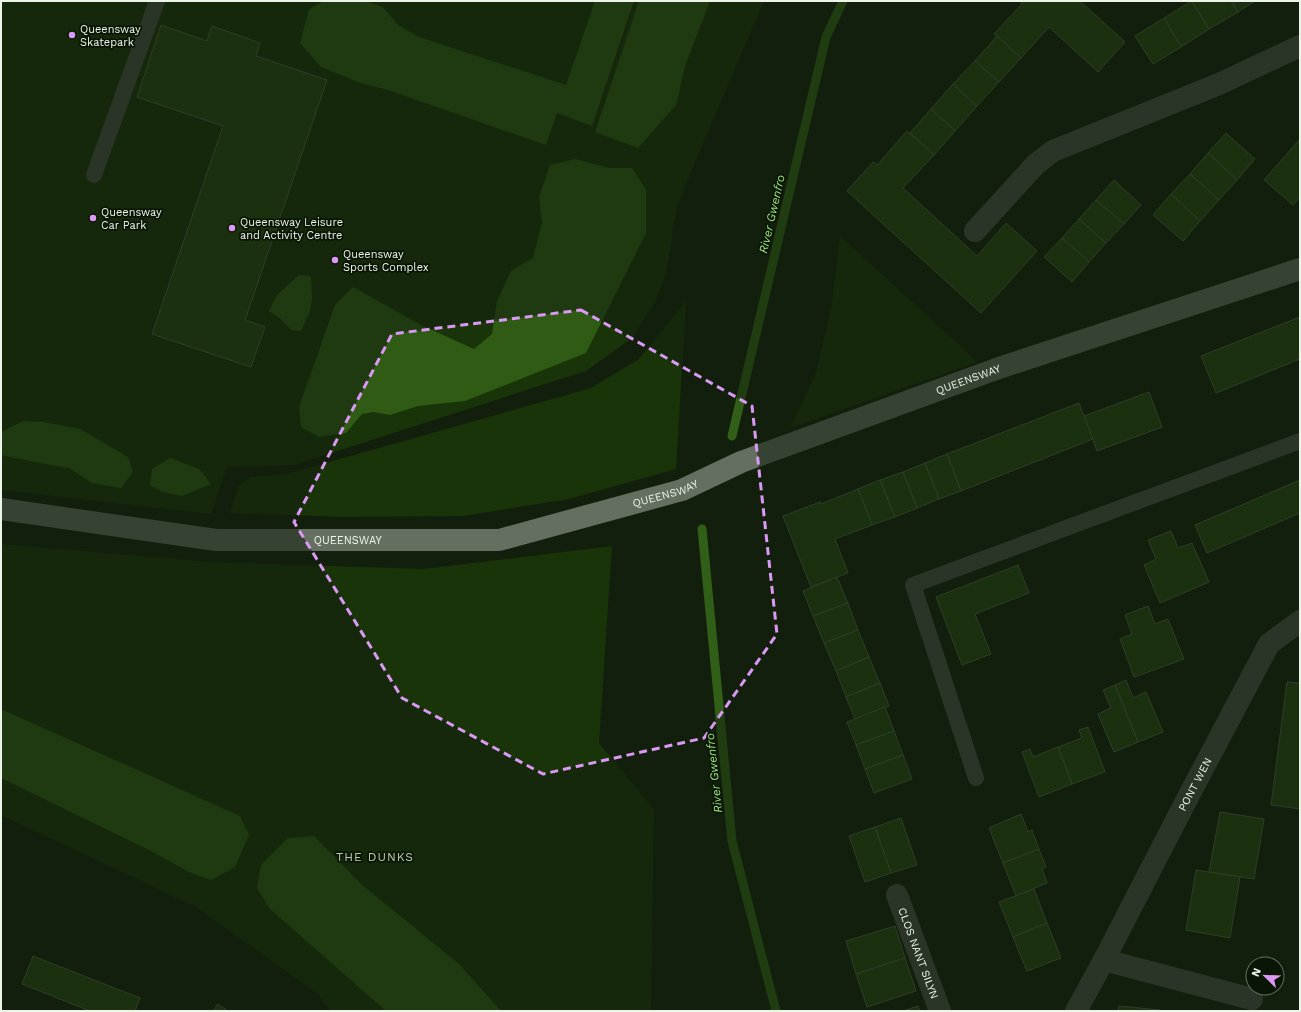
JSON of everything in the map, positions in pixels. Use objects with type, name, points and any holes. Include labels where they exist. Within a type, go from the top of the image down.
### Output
[{"type":"street","points":[[975,231],[1036,164],[1053,151],[1219,84],[1300,46]]},
{"type":"street","name":"QUEENSWAY","points":[[1,509],[216,540],[499,540],[682,490],[741,462],[999,368],[1300,269]]},
{"type":"street","name":"PONT WEN","points":[[1076,1011],[1269,644],[1300,621]]},
{"type":"street","name":"CLOS NANT SILYN","points":[[897,895],[940,1011]]},
{"type":"street","points":[[1104,960],[1252,999]]},
{"type":"lane","points":[[94,175],[157,1]]},
{"type":"lane","points":[[976,778],[913,585],[1300,441]]},
{"type":"highlighted area","points":[[581,310],[752,406],[777,634],[704,738],[543,774],[402,698],[294,522],[392,334]]},
{"type":"green space","name":"Queensway Sports Complex","points":[[1,1],[764,1],[677,208],[666,274],[654,304],[632,338],[586,371],[294,465],[227,467],[211,514],[1,490]]},
{"type":"green space","points":[[324,1],[366,1],[383,7],[398,25],[419,37],[566,85],[595,1],[634,1],[592,126],[557,113],[546,145],[388,90],[361,83],[321,67],[300,43],[309,9]]},
{"type":"green space","points":[[639,1],[710,1],[685,66],[676,105],[638,148],[595,132]]},
{"type":"green space","points":[[575,159],[609,168],[632,168],[646,190],[646,233],[586,353],[465,401],[418,406],[390,415],[373,412],[362,414],[346,433],[319,437],[301,427],[299,407],[335,305],[353,287],[421,325],[474,349],[492,334],[497,301],[511,271],[533,258],[542,223],[539,197],[550,165]]},
{"type":"green space","points":[[840,236],[978,362],[790,428],[816,373],[832,303]]},
{"type":"green space","points":[[299,275],[311,276],[312,298],[310,311],[301,331],[291,330],[281,319],[269,311],[277,295]]},
{"type":"green space","points":[[686,301],[676,469],[569,499],[463,516],[343,517],[230,513],[239,485],[251,477],[287,474],[591,388],[639,359]]},
{"type":"green space","points":[[23,421],[43,422],[80,429],[128,457],[133,472],[121,488],[92,483],[69,468],[1,455],[1,432]]},
{"type":"green space","points":[[170,458],[199,469],[211,484],[182,496],[163,492],[150,485],[152,469]]},
{"type":"green space","points":[[1,544],[212,562],[423,569],[612,546],[599,743],[654,809],[651,1011],[331,1011],[317,993],[194,906],[1,815]]},
{"type":"green space","points":[[1,709],[240,816],[249,835],[235,867],[211,880],[189,872],[155,853],[1,778]]},
{"type":"green space","points":[[314,836],[361,884],[459,964],[501,1011],[386,1011],[270,909],[257,888],[261,865],[288,838]]},
{"type":"building","points":[[1020,1],[1080,1],[1125,42],[1098,72],[1049,27],[1021,58],[994,34],[1022,4]]},
{"type":"building","points":[[1192,1],[1209,29],[1181,47],[1164,18]]},
{"type":"building","points":[[1192,1],[1231,1],[1238,12],[1209,29]]},
{"type":"building","points":[[1231,1],[1255,1],[1238,12]]},
{"type":"building","points":[[1164,18],[1181,47],[1153,64],[1135,36]]},
{"type":"building","name":"Queensway Leisure and Activity Centre","points":[[161,25],[207,41],[212,26],[260,43],[256,56],[327,80],[245,320],[265,327],[251,367],[152,334],[223,126],[137,97]]},
{"type":"building","points":[[997,36],[1021,58],[999,82],[975,61]]},
{"type":"building","points":[[975,61],[999,82],[977,106],[953,84]]},
{"type":"building","points":[[953,84],[977,106],[955,131],[931,109]]},
{"type":"building","points":[[931,109],[955,131],[934,155],[910,133]]},
{"type":"building","points":[[907,131],[934,155],[903,188],[977,256],[1006,223],[1037,251],[981,313],[847,191],[873,162],[877,165]]},
{"type":"building","points":[[1226,133],[1255,159],[1237,180],[1208,153]]},
{"type":"building","points":[[1300,139],[1300,197],[1293,205],[1264,180]]},
{"type":"building","points":[[1208,153],[1237,180],[1219,200],[1190,174]]},
{"type":"building","points":[[1190,174],[1219,200],[1200,221],[1171,194]]},
{"type":"building","points":[[1114,180],[1141,205],[1124,224],[1096,200]]},
{"type":"building","points":[[1171,194],[1200,221],[1183,241],[1153,215]]},
{"type":"building","points":[[1096,200],[1124,224],[1106,243],[1079,219]]},
{"type":"building","points":[[1079,219],[1106,243],[1089,262],[1062,238]]},
{"type":"building","points":[[1062,238],[1089,262],[1072,282],[1044,257]]},
{"type":"building","points":[[1300,317],[1300,359],[1216,393],[1201,356]]},
{"type":"building","points":[[1149,392],[1162,427],[1097,451],[1084,416]]},
{"type":"building","points":[[1079,403],[1093,439],[961,491],[947,454]]},
{"type":"building","points":[[947,454],[961,491],[939,499],[925,463]]},
{"type":"building","points":[[925,463],[939,499],[917,508],[903,472]]},
{"type":"building","points":[[903,472],[917,508],[895,517],[880,480]]},
{"type":"building","points":[[880,480],[895,517],[872,525],[858,489]]},
{"type":"building","points":[[1300,480],[1300,513],[1207,553],[1195,525]]},
{"type":"building","points":[[858,489],[872,525],[835,539],[848,573],[811,587],[783,516],[820,502],[821,504]]},
{"type":"building","points":[[1171,531],[1178,548],[1192,543],[1209,582],[1160,603],[1144,565],[1156,559],[1148,540]]},
{"type":"building","points":[[1018,565],[1029,593],[975,614],[991,654],[962,665],[936,597]]},
{"type":"building","points":[[837,577],[848,603],[813,616],[803,591]]},
{"type":"building","points":[[848,603],[858,630],[824,643],[813,616]]},
{"type":"building","points":[[1148,606],[1155,624],[1168,619],[1184,659],[1134,677],[1120,639],[1132,634],[1125,615]]},
{"type":"building","points":[[858,630],[869,657],[836,671],[824,643]]},
{"type":"building","points":[[869,657],[880,683],[846,697],[836,671]]},
{"type":"building","points":[[1126,680],[1133,698],[1146,692],[1163,732],[1138,742],[1115,685]]},
{"type":"building","points":[[1287,682],[1300,683],[1300,809],[1271,805]]},
{"type":"building","points":[[880,683],[889,706],[855,719],[846,697]]},
{"type":"building","points":[[1115,685],[1138,742],[1114,752],[1098,714],[1111,708],[1103,690]]},
{"type":"building","points":[[885,707],[894,731],[856,745],[847,722]]},
{"type":"building","points":[[1088,727],[1105,772],[1072,784],[1058,747],[1082,738],[1079,730]]},
{"type":"building","points":[[894,731],[903,755],[865,769],[856,745]]},
{"type":"building","points":[[1058,747],[1072,784],[1039,797],[1022,752],[1030,749],[1033,757]]},
{"type":"building","points":[[903,755],[912,779],[874,793],[865,769]]},
{"type":"building","points":[[1220,812],[1264,819],[1254,879],[1209,872]]},
{"type":"building","points":[[1021,814],[1028,832],[1032,830],[1039,849],[1003,863],[989,828]]},
{"type":"building","points":[[901,818],[917,865],[891,873],[875,827]]},
{"type":"building","points":[[875,827],[891,873],[865,882],[849,836]]},
{"type":"building","points":[[1039,849],[1046,867],[1042,869],[1047,883],[1016,896],[1003,863]]},
{"type":"building","points":[[1196,870],[1240,877],[1230,938],[1186,930]]},
{"type":"building","points":[[1034,889],[1047,923],[1013,937],[999,902]]},
{"type":"building","points":[[1047,923],[1061,958],[1027,971],[1013,937]]},
{"type":"building","points":[[895,926],[905,958],[856,974],[846,941]]},
{"type":"building","points":[[33,956],[140,998],[135,1011],[90,1011],[22,984]]},
{"type":"building","points":[[905,958],[916,991],[867,1007],[856,974]]},
{"type":"building","points":[[218,1004],[228,1011],[213,1011]]},
{"type":"building","points":[[918,1006],[920,1011],[903,1011]]},
{"type":"building","points":[[1119,1006],[1160,1010],[1160,1011],[1118,1011]]},
{"type":"waterway","name":"River Gwenfro","points":[[732,436],[826,37],[843,1]]},
{"type":"waterway","name":"River Gwenfro","points":[[702,529],[732,841],[776,1011]]},
{"type":"place","name":"Queensway Skatepark","points":[[72,35]]},
{"type":"place","name":"Queensway Car Park","points":[[93,218]]},
{"type":"place","name":"Queensway Leisure and Activity Centre","points":[[232,228]]},
{"type":"place","name":"Queensway Sports Complex","points":[[335,260]]},
{"type":"district","name":"THE DUNKS","points":[[375,857]]}]
